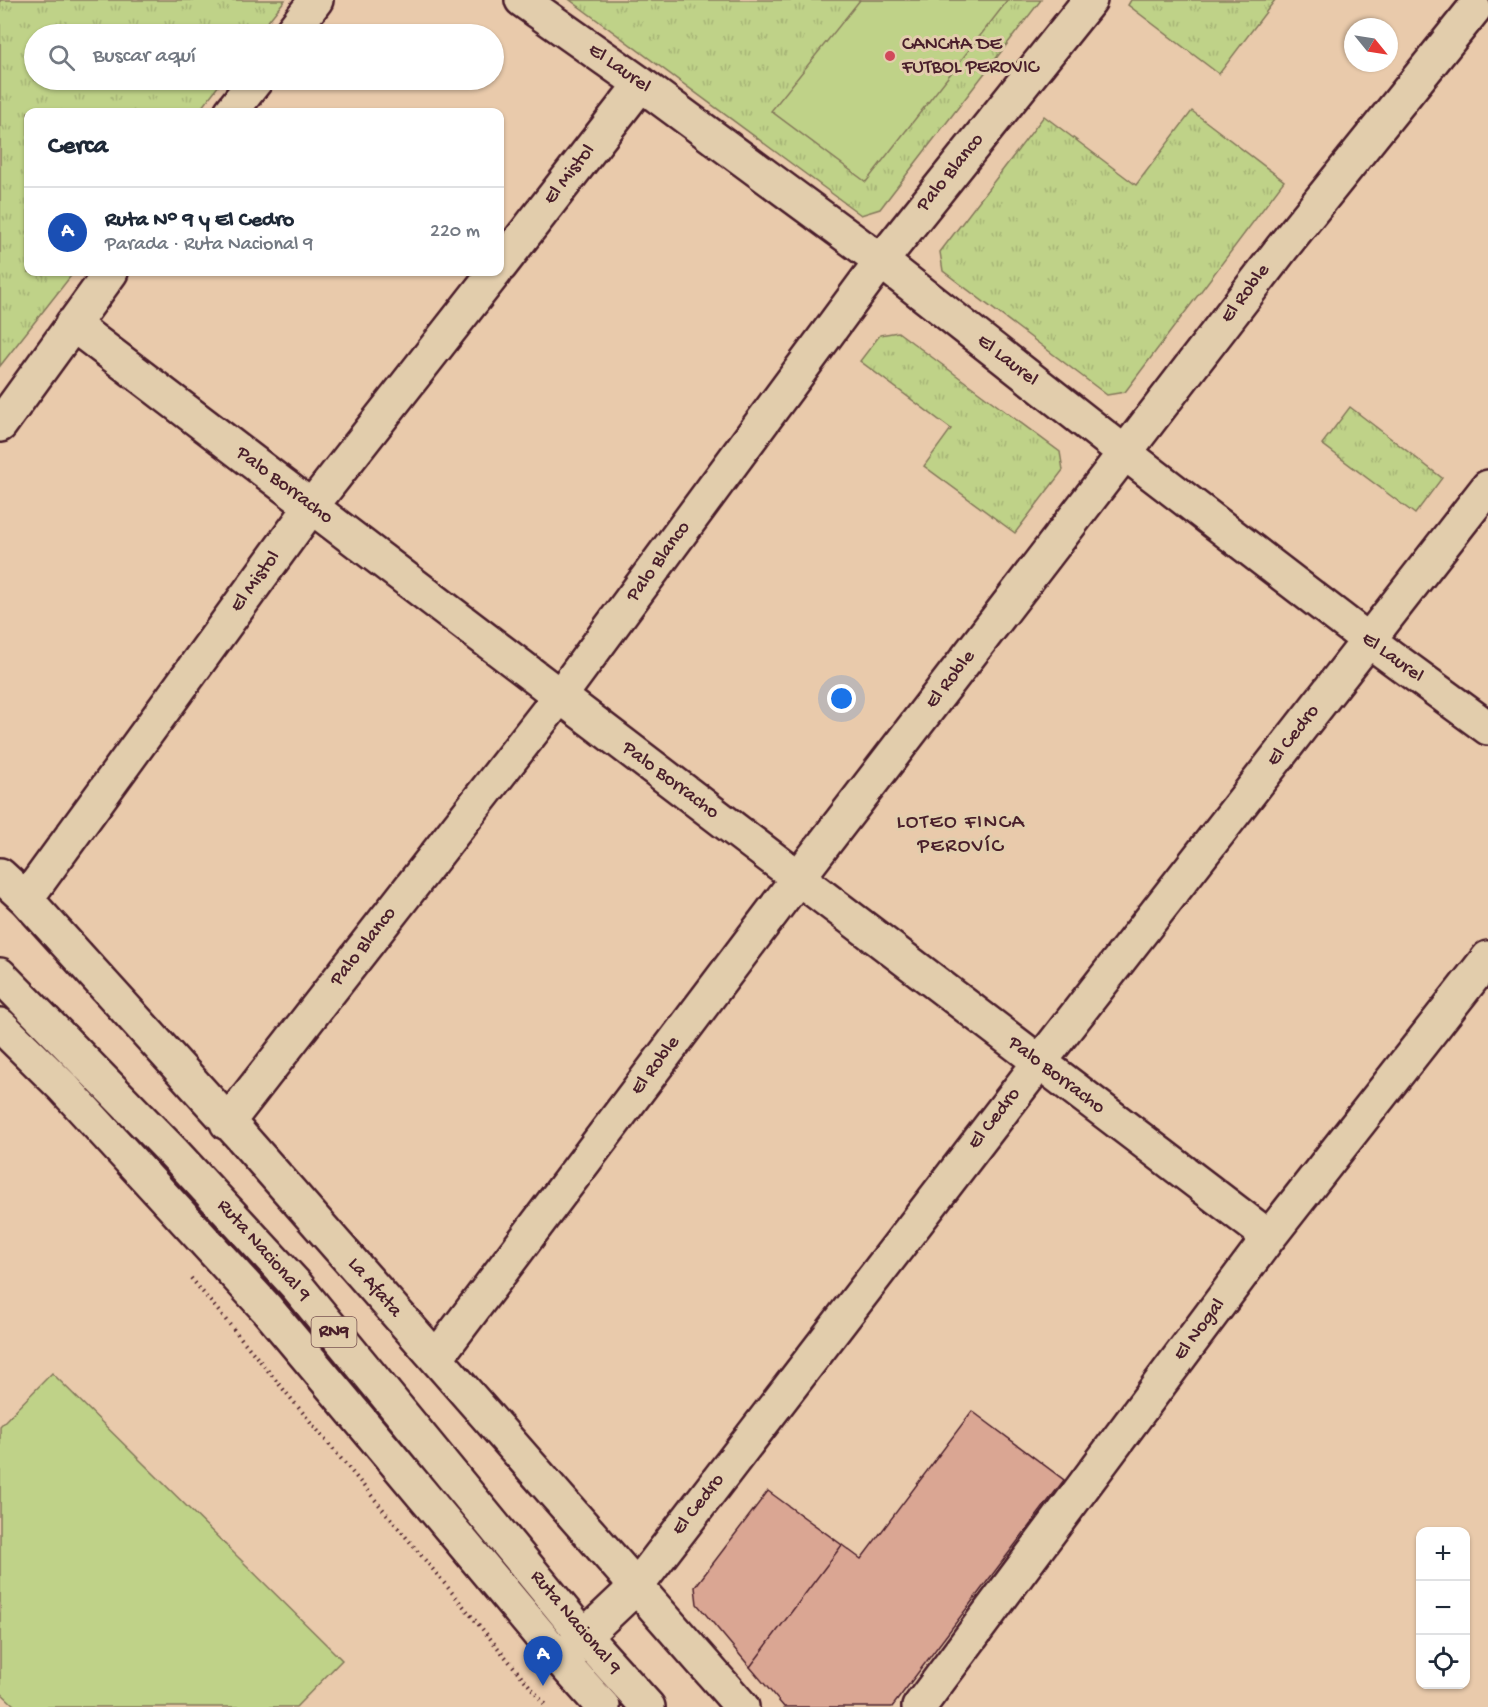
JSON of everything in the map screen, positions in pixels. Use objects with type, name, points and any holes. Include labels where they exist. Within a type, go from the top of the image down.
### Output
[{"type":"street","points":[[298,24],[316,0]]},
{"type":"street","name":"El Laurel","points":[[522,0],[641,84],[881,261],[1368,640],[1488,728]]},
{"type":"street","name":"Palo Blanco","points":[[227,1123],[560,696],[881,261],[1090,0]]},
{"type":"street","name":"El Roble","points":[[436,1358],[798,878],[1282,248],[1474,9]]},
{"type":"street","name":"El Mistol","points":[[504,261],[641,84]]},
{"type":"street","points":[[234,108],[248,90]]},
{"type":"street","points":[[0,425],[108,276]]},
{"type":"street","name":"El Mistol","points":[[26,899],[311,507],[492,276]]},
{"type":"street","name":"Palo Borracho","points":[[72,324],[1269,1237]]},
{"type":"street","name":"El Cedro","points":[[560,1659],[637,1586],[1039,1063],[1488,486]]},
{"type":"street","name":"La Afata","points":[[0,875],[26,899],[227,1123],[742,1707]]},
{"type":"street","name":"El Nogal","points":[[919,1707],[1269,1237],[1488,958]]},
{"type":"street","name":"Ruta Nacional 9","points":[[0,975],[172,1151],[296,1285],[584,1636],[648,1707]]},
{"type":"street","name":"Ruta Nacional 9","points":[[0,1025],[63,1087],[267,1309],[560,1659],[603,1707]]},
{"type":"street","points":[[560,1659],[565,1685],[578,1707]]},
{"type":"path","points":[[188,1274],[547,1707]]},
{"type":"green space","points":[[0,0],[285,0],[266,24],[24,24],[24,90],[215,90],[201,108],[24,108],[24,276],[71,276],[0,366]]},
{"type":"green space","points":[[570,0],[1041,0],[880,209],[861,215]]},
{"type":"green space","name":"CANCHA DE FUTBOL PEROVIC","points":[[860,0],[1008,0],[866,182],[771,111]]},
{"type":"green space","points":[[1131,0],[1275,0],[1219,74],[1128,5]]},
{"type":"green space","points":[[1192,111],[1284,181],[1125,392],[1107,395],[943,271],[940,252],[1044,116],[1136,185]]},
{"type":"green space","points":[[898,332],[1060,452],[1063,470],[1015,533],[924,466],[951,429],[860,361],[880,335]]},
{"type":"green space","points":[[1350,407],[1442,478],[1415,514],[1322,444]]},
{"type":"green space","points":[[52,1373],[342,1660],[296,1707],[16,1707],[0,1692],[0,1426]]},
{"type":"building","points":[[972,1411],[1064,1480],[892,1707],[784,1707],[750,1667],[842,1545],[861,1559]]},
{"type":"building","points":[[768,1491],[842,1545],[750,1667],[697,1604],[695,1587]]},
{"type":"place","name":"CANCHA DE FUTBOL PEROVIC","points":[[890,56]]},
{"type":"place","name":"Ruta N° 9 y El Cedro","points":[[543,1686]]},
{"type":"district","name":"LOTEO FINCA PEROVÍC","points":[[961,835]]}]
